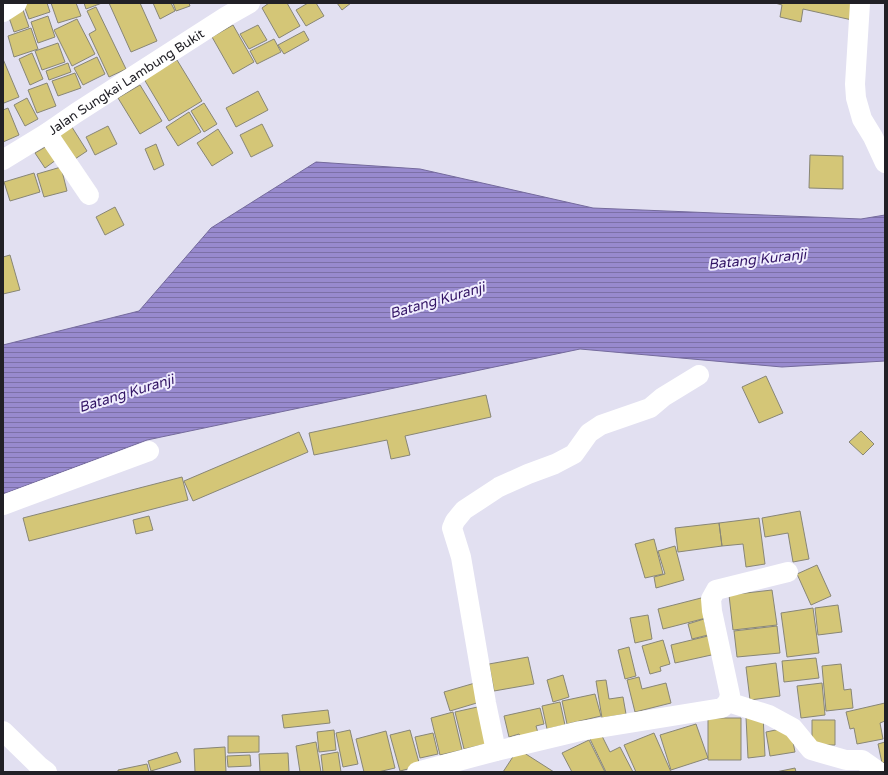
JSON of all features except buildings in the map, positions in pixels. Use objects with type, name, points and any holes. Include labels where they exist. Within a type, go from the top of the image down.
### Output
[{"type":"street","points":[[3,12],[17,3]]},
{"type":"street","name":"Jalan Sungkai Lambung Bukit","points":[[3,160],[227,16],[250,3]]},
{"type":"street","points":[[860,3],[855,84],[856,98],[862,119],[873,137],[885,163]]},
{"type":"street","points":[[47,133],[89,195]]},
{"type":"street","points":[[496,751],[461,557],[452,528],[455,521],[464,510],[499,487],[555,464],[574,454],[589,433],[601,425],[650,408],[663,397],[699,375]]},
{"type":"street","points":[[3,505],[149,451]]},
{"type":"street","points":[[417,772],[580,731],[705,712],[722,708],[728,702],[730,695],[712,611],[711,599],[716,590],[788,572]]},
{"type":"street","points":[[728,702],[769,715],[793,728],[811,750],[846,760],[862,760],[879,772]]},
{"type":"street","points":[[3,730],[47,772]]},
{"type":"water","name":"Batang Kuranji","points":[[316,162],[420,169],[593,208],[861,219],[885,215],[885,361],[782,367],[580,349],[147,440],[3,494],[3,345],[139,311],[211,228]]}]
